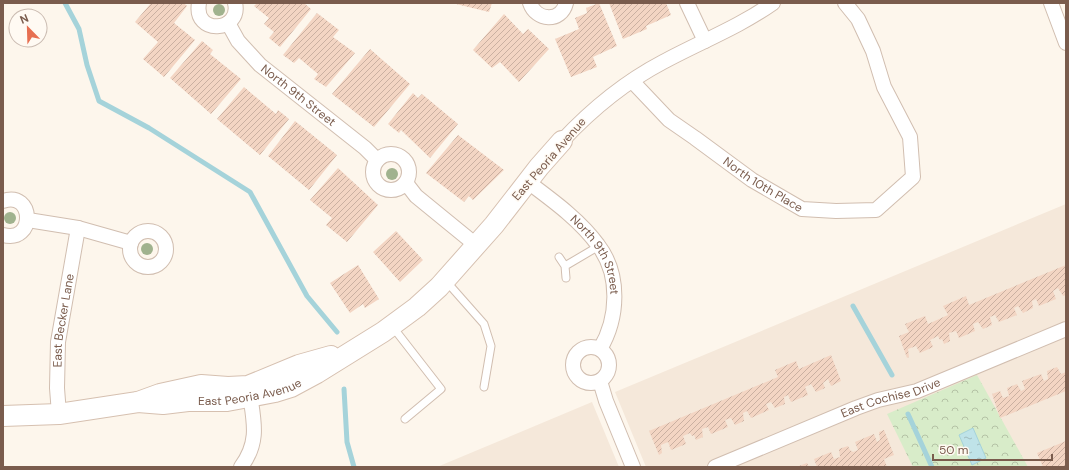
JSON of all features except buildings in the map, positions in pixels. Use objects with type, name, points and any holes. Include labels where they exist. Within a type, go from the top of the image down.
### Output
[{"type":"street","points":[[199,3],[199,14],[206,24],[218,27],[228,23],[235,12],[235,3]]},
{"type":"street","points":[[530,3],[536,13],[546,17],[558,15],[566,3]]},
{"type":"street","points":[[687,3],[705,41]]},
{"type":"street","name":"East Peoria Avenue","points":[[3,416],[59,414],[138,402],[163,404],[188,401],[211,402],[249,392],[291,387],[392,326],[417,307],[445,280],[476,245],[557,147],[603,102],[632,81],[662,63],[755,15],[773,3]]},
{"type":"street","name":"North 10th Place","points":[[632,81],[669,120],[752,180],[802,209],[836,211],[876,210],[913,177],[910,137],[884,88],[873,51],[858,19],[845,3]]},
{"type":"street","points":[[1050,3],[1066,43]]},
{"type":"street","name":"North 9th Street","points":[[228,23],[238,41],[260,65],[365,148],[377,160]]},
{"type":"street","points":[[388,154],[400,155],[409,165],[410,171],[406,183],[396,190],[390,190],[380,186],[373,177],[373,171],[377,160],[388,154]]},
{"type":"street","name":"North 9th Street","points":[[528,182],[574,219],[599,246],[607,260],[614,294],[614,313],[608,336],[600,349]]},
{"type":"street","points":[[406,183],[416,196],[476,245]]},
{"type":"street","points":[[3,201],[12,200],[22,204],[28,214],[28,220],[23,230],[19,234],[13,236],[3,235]]},
{"type":"street","points":[[28,220],[78,228],[131,244]]},
{"type":"street","name":"East Becker Lane","points":[[59,414],[57,388],[58,342],[78,228]]},
{"type":"street","name":"East Cochise Drive","points":[[715,467],[856,408],[878,400],[899,397],[1066,329]]},
{"type":"street","points":[[595,347],[600,349],[608,359],[609,365],[605,377],[600,381],[589,384],[579,380],[573,371],[572,365],[576,355],[584,348],[595,347]]},
{"type":"street","points":[[600,381],[609,408],[633,467]]},
{"type":"street","points":[[241,467],[250,454],[254,443],[255,431],[249,392]]},
{"type":"lane","points":[[566,266],[599,246]]},
{"type":"lane","points":[[559,257],[566,266],[566,278]]},
{"type":"lane","points":[[445,280],[484,324],[491,346],[484,387]]},
{"type":"lane","points":[[392,326],[441,389],[405,419]]},
{"type":"shaded area","points":[[1066,204],[1066,467],[646,467],[615,392]]},
{"type":"shaded area","points":[[592,402],[619,467],[437,467]]},
{"type":"green space","points":[[977,375],[1028,467],[913,467],[887,414]]},
{"type":"water","points":[[973,428],[986,458],[972,465],[959,435]]},
{"type":"waterway","points":[[65,3],[79,29],[87,65],[99,101],[149,128],[250,192],[307,296],[337,332]]},
{"type":"waterway","points":[[853,306],[892,375]]},
{"type":"waterway","points":[[344,389],[347,442],[354,467]]},
{"type":"waterway","points":[[908,414],[932,467]]}]
